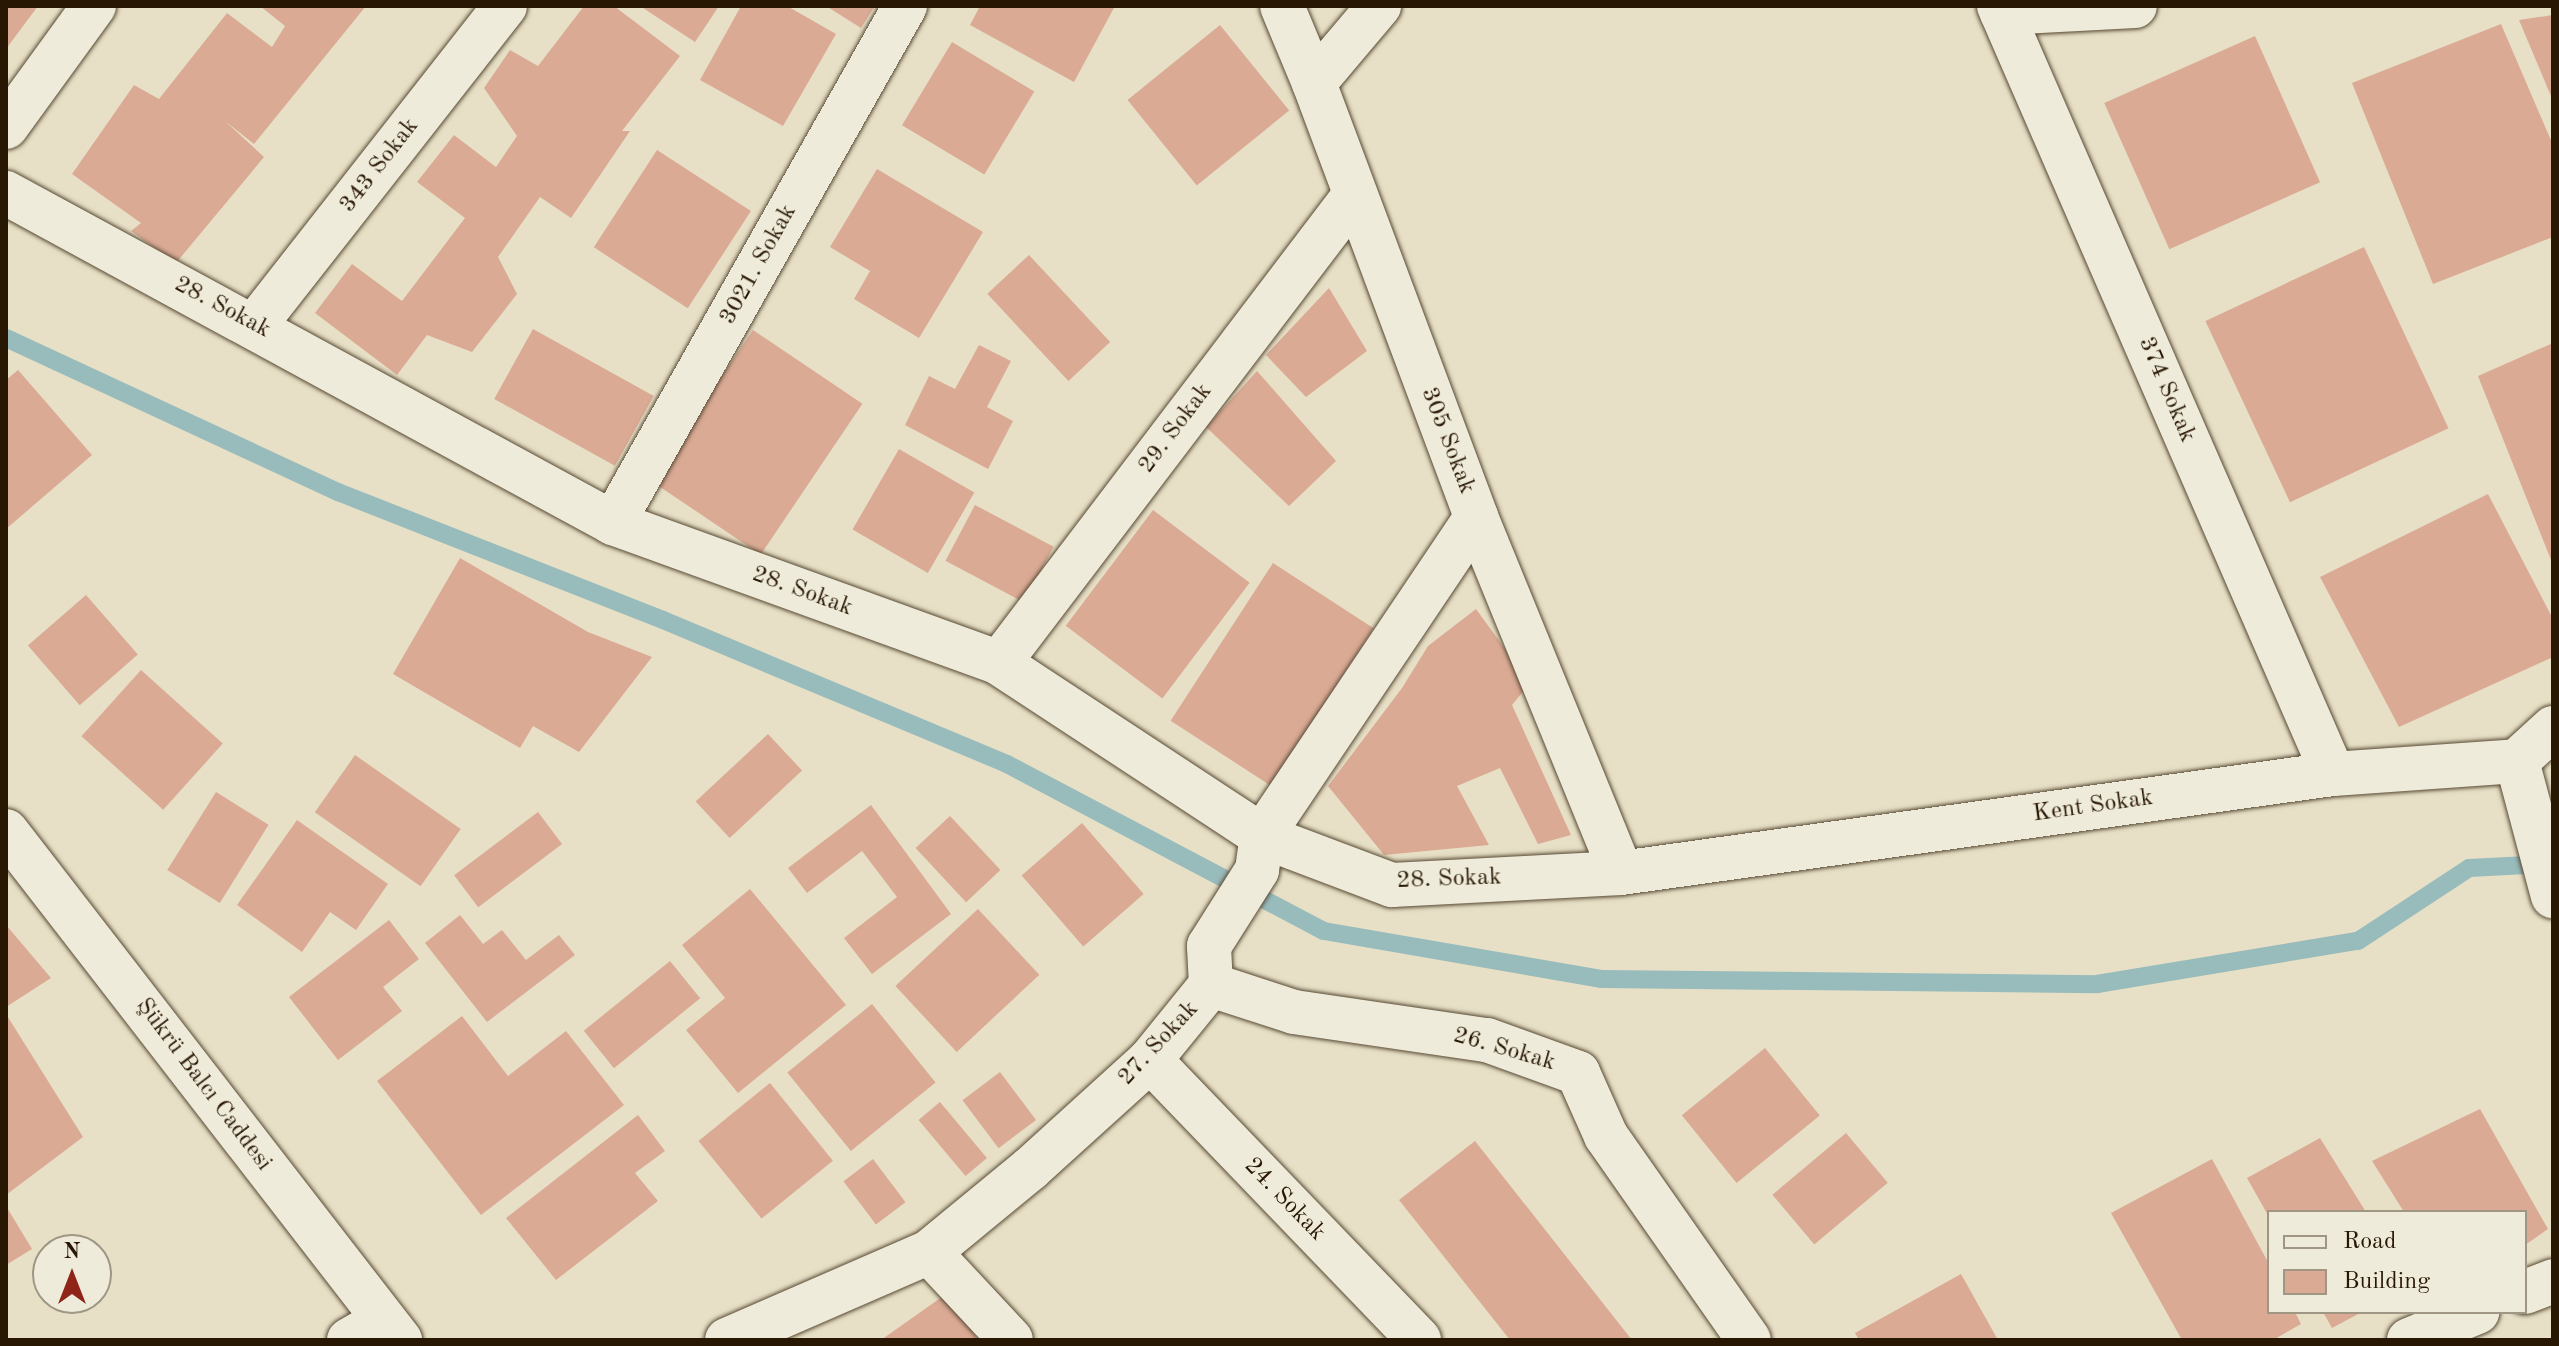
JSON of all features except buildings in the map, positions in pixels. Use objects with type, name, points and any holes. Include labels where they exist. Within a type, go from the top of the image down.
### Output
[{"type":"street","points":[[6,127],[94,6]]},
{"type":"street","name":"343 Sokak","points":[[255,325],[505,6]]},
{"type":"street","name":"3021. Sokak","points":[[613,523],[905,6]]},
{"type":"street","name":"305 Sokak","points":[[1282,6],[1314,83],[1476,517],[1621,873]]},
{"type":"street","points":[[1314,83],[1379,6]]},
{"type":"street","points":[[2000,9],[2135,6]]},
{"type":"street","name":"374 Sokak","points":[[2000,9],[2333,774]]},
{"type":"street","name":"28. Sokak","points":[[6,193],[255,325],[613,523],[999,663],[1260,853],[1392,885],[1621,873]]},
{"type":"street","name":"29. Sokak","points":[[999,663],[1354,196]]},
{"type":"street","name":"27. Sokak","points":[[727,1340],[929,1252],[1030,1169],[1150,1060],[1210,966],[1260,853],[1476,517]]},
{"type":"street","points":[[2553,728],[2517,761],[2553,896]]},
{"type":"street","name":"Kent Sokak","points":[[1621,873],[2333,774],[2517,761]]},
{"type":"street","name":"Şükrü Balcı Caddesi","points":[[6,831],[378,1333]]},
{"type":"street","name":"26. Sokak","points":[[1210,966],[1294,1012],[1487,1040],[1578,1073],[1606,1136],[1749,1340]]},
{"type":"street","name":"24. Sokak","points":[[1150,1060],[1419,1340]]},
{"type":"street","points":[[929,1252],[1011,1340]]},
{"type":"street","points":[[2527,1291],[2553,1281]]},
{"type":"street","points":[[2409,1340],[2472,1314]]},
{"type":"waterway","points":[[6,338],[338,492],[663,620],[1007,764],[1324,931],[1601,979],[2097,984],[2358,941],[2469,868],[2545,864]]}]
